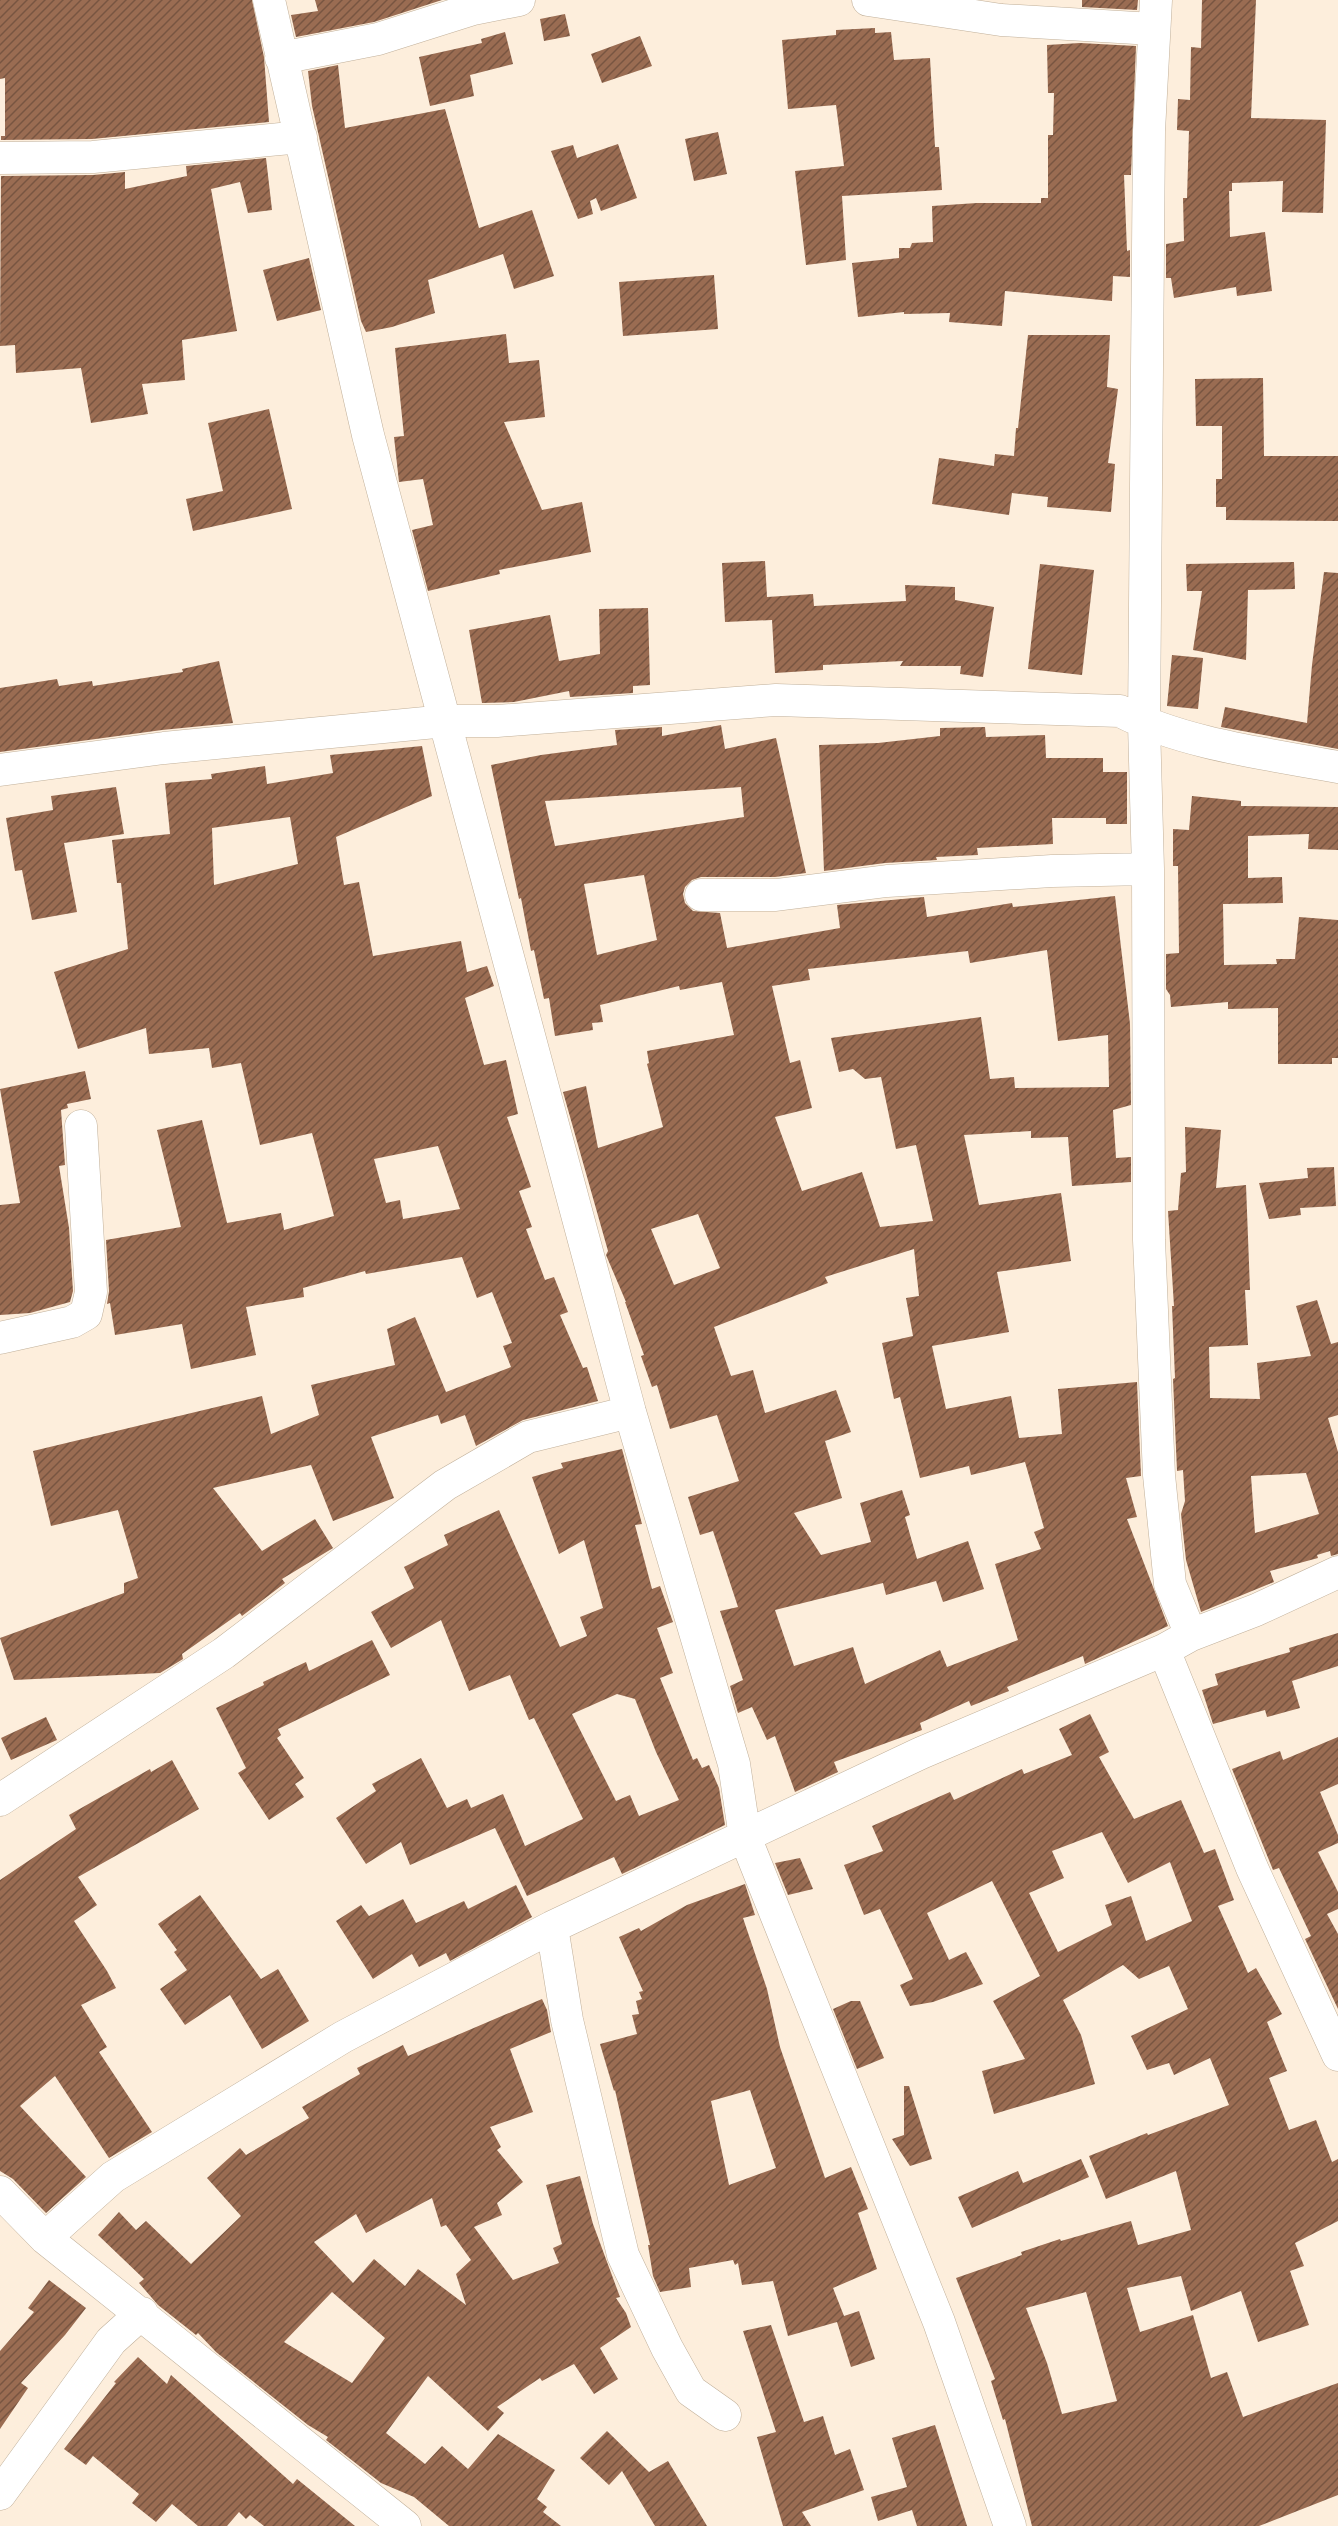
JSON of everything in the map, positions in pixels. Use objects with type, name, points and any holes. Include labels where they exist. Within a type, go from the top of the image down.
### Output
[{"type":"street","points":[[269,0],[280,58],[301,137],[368,435],[630,1412],[734,1764],[745,1837],[939,2322],[1010,2526]]},
{"type":"street","points":[[280,58],[378,39],[473,9],[519,0]]},
{"type":"street","points":[[868,0],[1001,20],[1154,15],[1149,131],[1144,724],[1148,869],[1149,1240],[1159,1475],[1177,1643],[1252,1868],[1338,2055]]},
{"type":"street","points":[[0,158],[93,157],[301,137]]},
{"type":"street","points":[[0,770],[164,748],[446,721],[497,721],[776,700],[1120,711],[1144,724],[1234,747],[1338,767]]},
{"type":"street","points":[[701,895],[776,895],[887,881],[1052,871],[1148,869]]},
{"type":"street","points":[[0,1338],[72,1322],[86,1314],[91,1292],[81,1126]]},
{"type":"street","points":[[0,1800],[224,1653],[445,1485],[528,1437],[630,1412]]},
{"type":"street","points":[[45,2238],[113,2177],[343,2037],[552,1927],[921,1753],[1256,1610],[1338,1572]]},
{"type":"street","points":[[552,1927],[567,2020],[623,2255],[667,2348],[691,2391],[725,2415]]},
{"type":"street","points":[[0,2192],[45,2238],[142,2313],[405,2526]]},
{"type":"street","points":[[0,2494],[111,2341],[142,2313]]},
{"type":"building","points":[[0,0],[252,0],[264,57],[269,122],[92,139],[1,140],[1,136],[5,136],[5,78],[0,79]]},
{"type":"building","points":[[315,0],[442,0],[374,22],[296,37],[291,15],[318,11]]},
{"type":"building","points":[[1082,0],[1138,0],[1137,10],[1082,7]]},
{"type":"building","points":[[1202,0],[1256,0],[1251,118],[1326,120],[1323,213],[1282,212],[1283,181],[1232,183],[1232,191],[1229,191],[1230,237],[1265,232],[1272,291],[1237,296],[1236,287],[1174,298],[1171,278],[1166,278],[1166,244],[1184,241],[1183,198],[1187,198],[1189,131],[1177,130],[1178,99],[1190,100],[1191,47],[1201,48]]},
{"type":"building","points":[[565,14],[570,36],[544,41],[540,19]]},
{"type":"building","points":[[875,28],[875,33],[891,32],[894,60],[930,58],[935,147],[939,147],[942,190],[842,196],[846,260],[806,265],[795,171],[844,166],[836,105],[788,109],[782,40],[836,35],[836,30]]},
{"type":"building","points":[[505,32],[513,64],[470,75],[474,96],[430,106],[419,57],[482,43],[481,39]]},
{"type":"building","points":[[640,36],[652,66],[602,83],[591,54]]},
{"type":"building","points":[[1080,43],[1136,46],[1131,175],[1124,175],[1130,277],[1113,276],[1112,301],[1005,291],[1002,326],[949,322],[950,313],[904,314],[904,312],[858,317],[852,263],[899,258],[899,248],[910,248],[912,243],[933,242],[932,206],[1041,203],[1041,198],[1048,198],[1048,135],[1053,135],[1054,93],[1048,93],[1047,45]]},
{"type":"building","points":[[338,65],[345,128],[445,109],[479,228],[532,210],[554,276],[514,289],[503,254],[428,280],[435,313],[392,327],[366,332],[361,321],[312,106],[308,71]]},
{"type":"building","points":[[718,132],[727,174],[694,181],[685,139]]},
{"type":"building","points":[[618,144],[637,198],[601,211],[596,198],[590,201],[593,214],[578,219],[551,151],[573,145],[577,158]]},
{"type":"building","points":[[266,158],[272,210],[248,213],[240,182],[211,189],[237,331],[182,340],[185,380],[142,384],[148,414],[91,423],[81,368],[16,373],[15,345],[0,346],[1,176],[93,175],[125,172],[125,189],[187,176],[186,166]]},
{"type":"building","points":[[309,258],[321,310],[277,321],[263,270]]},
{"type":"building","points":[[714,275],[718,329],[623,336],[619,282]]},
{"type":"building","points":[[506,334],[509,363],[539,360],[545,417],[504,422],[542,510],[582,502],[591,552],[499,570],[500,574],[428,591],[412,530],[433,525],[423,479],[399,482],[394,437],[404,436],[395,348]]},
{"type":"building","points":[[1028,335],[1110,335],[1107,387],[1118,389],[1108,463],[1115,464],[1111,512],[1047,507],[1048,497],[1012,493],[1009,515],[932,504],[939,458],[994,466],[995,454],[1014,456]]},
{"type":"building","points":[[1263,378],[1264,456],[1338,456],[1338,521],[1226,520],[1226,507],[1216,507],[1216,479],[1222,479],[1222,426],[1196,426],[1195,379]]},
{"type":"building","points":[[269,409],[292,509],[193,531],[186,499],[223,491],[208,423]]},
{"type":"building","points":[[765,561],[767,597],[813,594],[814,606],[906,601],[905,585],[955,587],[955,600],[994,607],[983,677],[960,674],[961,666],[900,666],[903,661],[823,665],[823,670],[775,673],[772,620],[725,622],[722,563]]},
{"type":"building","points":[[1294,562],[1295,589],[1248,590],[1246,660],[1193,650],[1202,591],[1187,591],[1186,564]]},
{"type":"building","points":[[1040,564],[1094,570],[1082,675],[1028,669]]},
{"type":"building","points":[[1324,572],[1338,573],[1338,749],[1221,727],[1225,707],[1307,723]]},
{"type":"building","points":[[648,608],[650,685],[633,686],[633,693],[570,697],[569,691],[514,702],[482,703],[469,630],[550,615],[559,661],[600,654],[599,609]]},
{"type":"building","points":[[1172,655],[1203,658],[1198,709],[1167,706]]},
{"type":"building","points":[[219,661],[233,723],[162,730],[0,752],[0,688],[57,679],[59,686],[92,681],[93,686],[183,672],[182,669]]},
{"type":"building","points":[[721,725],[725,749],[776,738],[806,873],[775,877],[701,877],[692,880],[685,887],[683,894],[685,903],[693,911],[720,913],[727,948],[840,928],[837,905],[924,897],[927,917],[1012,903],[1013,907],[1115,896],[1130,1024],[1131,1105],[1113,1110],[1116,1158],[1131,1157],[1131,1182],[1072,1186],[1068,1137],[1031,1138],[1031,1131],[964,1135],[979,1205],[1061,1193],[1071,1261],[997,1272],[1009,1332],[932,1346],[946,1409],[1011,1396],[1019,1438],[1062,1434],[1058,1389],[1137,1382],[1141,1476],[1126,1478],[1137,1517],[1127,1519],[1168,1626],[1085,1664],[1083,1656],[1007,1687],[1009,1691],[971,1706],[969,1701],[920,1723],[922,1730],[834,1762],[838,1772],[795,1792],[775,1736],[767,1740],[752,1707],[738,1713],[730,1686],[743,1680],[720,1611],[738,1607],[713,1531],[700,1535],[688,1497],[739,1481],[717,1415],[670,1429],[657,1385],[652,1387],[626,1302],[606,1255],[608,1251],[563,1092],[586,1086],[598,1148],[663,1127],[647,1064],[649,1063],[647,1051],[734,1035],[722,982],[680,990],[679,986],[600,1005],[603,1022],[592,1023],[593,1030],[555,1036],[549,998],[544,999],[534,950],[531,951],[491,765],[541,755],[617,745],[615,730],[662,727],[662,736]],"holes":[[[741,787],[744,817],[555,846],[545,801]],[[644,875],[657,940],[597,955],[584,884]],[[1047,950],[1058,1041],[1108,1035],[1109,1087],[1015,1088],[1014,1077],[990,1079],[981,1017],[831,1038],[839,1072],[853,1069],[865,1079],[881,1077],[896,1149],[916,1145],[933,1221],[880,1227],[862,1172],[802,1191],[775,1117],[812,1108],[800,1060],[790,1063],[772,986],[810,980],[808,969],[968,951],[970,963]],[[698,1214],[720,1268],[674,1285],[651,1229]],[[914,1249],[919,1296],[906,1298],[913,1336],[882,1343],[894,1399],[900,1397],[920,1478],[969,1466],[971,1475],[1025,1462],[1044,1528],[1034,1532],[1041,1549],[995,1564],[1018,1640],[947,1667],[940,1650],[865,1684],[853,1647],[794,1666],[775,1610],[883,1583],[886,1595],[936,1581],[943,1602],[984,1589],[968,1541],[917,1559],[905,1517],[910,1515],[902,1490],[860,1503],[871,1542],[821,1555],[794,1513],[842,1498],[825,1441],[851,1432],[836,1390],[765,1413],[753,1370],[731,1376],[714,1327],[828,1283],[825,1277]]]},
{"type":"building","points":[[985,727],[986,737],[1045,735],[1046,758],[1103,758],[1103,772],[1127,772],[1127,824],[1106,824],[1106,818],[1052,818],[1053,844],[977,848],[978,855],[936,857],[937,860],[885,863],[824,871],[819,745],[878,743],[940,736],[940,728]]},
{"type":"building","points":[[422,746],[432,796],[336,837],[344,885],[359,882],[373,956],[461,941],[467,972],[487,966],[494,986],[465,998],[484,1065],[506,1060],[518,1114],[507,1117],[531,1187],[519,1191],[532,1227],[526,1229],[545,1280],[554,1277],[568,1312],[560,1315],[583,1368],[587,1367],[598,1401],[523,1420],[476,1446],[465,1415],[441,1424],[438,1415],[371,1437],[394,1498],[333,1521],[311,1465],[213,1488],[262,1551],[315,1519],[333,1548],[282,1579],[285,1583],[242,1616],[240,1613],[182,1654],[183,1659],[160,1673],[14,1680],[0,1638],[124,1593],[124,1583],[138,1578],[118,1510],[51,1526],[33,1451],[262,1396],[271,1434],[319,1415],[311,1385],[395,1365],[387,1329],[415,1317],[446,1392],[511,1367],[503,1346],[512,1343],[492,1292],[477,1298],[462,1257],[366,1274],[365,1271],[303,1288],[304,1297],[246,1307],[256,1355],[191,1369],[182,1324],[115,1335],[110,1303],[107,1304],[109,1291],[106,1240],[181,1227],[157,1130],[202,1120],[227,1223],[281,1213],[284,1230],[334,1216],[312,1133],[260,1145],[241,1063],[212,1068],[209,1048],[149,1054],[146,1028],[78,1049],[54,972],[128,949],[121,883],[117,883],[112,840],[170,834],[165,783],[212,779],[211,774],[265,766],[267,784],[333,773],[330,755]],"holes":[[[290,817],[298,864],[214,885],[212,828]],[[438,1146],[460,1209],[403,1219],[400,1200],[386,1203],[374,1159]]]},
{"type":"building","points":[[116,787],[124,834],[64,843],[77,912],[32,920],[22,870],[15,871],[6,818],[53,810],[51,796]]},
{"type":"building","points":[[1192,796],[1241,801],[1241,806],[1338,807],[1338,850],[1308,849],[1309,834],[1248,836],[1248,878],[1282,877],[1283,903],[1223,904],[1224,965],[1277,964],[1276,959],[1295,959],[1299,917],[1338,920],[1338,1058],[1332,1058],[1332,1064],[1278,1064],[1278,1008],[1228,1009],[1228,1002],[1171,1007],[1170,995],[1166,989],[1166,954],[1179,953],[1178,866],[1173,866],[1173,829],[1189,830]]},
{"type":"building","points":[[85,1071],[91,1099],[67,1104],[68,1108],[61,1110],[65,1165],[59,1166],[69,1228],[73,1291],[70,1302],[30,1313],[0,1315],[0,1205],[20,1203],[0,1089]]},
{"type":"building","points":[[1185,1127],[1221,1130],[1216,1188],[1246,1185],[1250,1290],[1245,1290],[1248,1345],[1209,1347],[1210,1398],[1260,1399],[1257,1363],[1311,1356],[1296,1306],[1317,1300],[1331,1344],[1338,1342],[1338,1415],[1328,1418],[1338,1452],[1338,1554],[1331,1556],[1330,1551],[1317,1555],[1318,1558],[1270,1571],[1274,1582],[1201,1612],[1186,1560],[1181,1514],[1185,1501],[1183,1470],[1177,1471],[1173,1379],[1175,1378],[1172,1306],[1174,1306],[1168,1211],[1178,1210],[1181,1173],[1186,1172]],"holes":[[[1306,1473],[1319,1514],[1255,1533],[1251,1476]]]},
{"type":"building","points":[[1334,1167],[1336,1206],[1300,1208],[1301,1215],[1269,1219],[1259,1183],[1308,1178],[1307,1168]]},
{"type":"building","points":[[622,1449],[642,1524],[635,1525],[652,1589],[660,1586],[673,1622],[657,1628],[673,1673],[660,1678],[693,1760],[697,1758],[702,1768],[709,1765],[719,1788],[725,1825],[622,1874],[614,1857],[527,1896],[495,1828],[410,1865],[401,1842],[366,1864],[336,1818],[376,1791],[372,1784],[421,1758],[447,1808],[467,1799],[471,1808],[503,1794],[525,1846],[583,1819],[534,1718],[529,1720],[510,1675],[469,1691],[441,1620],[391,1648],[371,1612],[414,1588],[404,1567],[448,1545],[444,1535],[499,1510],[560,1647],[587,1636],[580,1617],[603,1608],[584,1540],[559,1554],[532,1477],[563,1468],[561,1463]],"holes":[[[617,1694],[635,1699],[656,1752],[679,1800],[639,1816],[630,1795],[616,1801],[572,1714]]]},
{"type":"building","points":[[1338,1633],[1338,1666],[1292,1681],[1300,1708],[1267,1717],[1265,1710],[1213,1724],[1202,1690],[1218,1685],[1215,1674],[1290,1652],[1289,1648]]},
{"type":"building","points":[[372,1640],[390,1675],[278,1729],[281,1735],[277,1738],[304,1778],[295,1784],[304,1797],[269,1820],[238,1773],[246,1768],[216,1708],[306,1662],[309,1671]]},
{"type":"building","points":[[1090,1714],[1109,1752],[1099,1757],[1134,1819],[1181,1800],[1204,1853],[1215,1849],[1234,1900],[1218,1906],[1248,1973],[1256,1968],[1282,2014],[1267,2022],[1287,2071],[1269,2078],[1289,2130],[1316,2120],[1332,2162],[1338,2159],[1338,2221],[1295,2243],[1304,2266],[1290,2271],[1309,2325],[1258,2342],[1241,2291],[1191,2311],[1181,2276],[1127,2288],[1140,2332],[1193,2315],[1211,2378],[1227,2372],[1243,2417],[1338,2383],[1338,2495],[1259,2526],[1032,2526],[1005,2419],[1003,2420],[991,2381],[995,2379],[956,2278],[1060,2239],[1061,2241],[1131,2221],[1138,2245],[1191,2230],[1176,2171],[1106,2199],[1089,2156],[1229,2105],[1210,2058],[1174,2075],[1169,2063],[1147,2070],[1131,2036],[1188,2009],[1169,1966],[1139,1979],[1123,1965],[1063,2000],[1081,2035],[1095,2084],[994,2114],[982,2071],[1025,2059],[993,2001],[1040,1976],[992,1881],[927,1913],[949,1960],[966,1952],[983,1984],[933,2002],[910,2006],[900,1985],[913,1979],[880,1909],[864,1915],[844,1865],[883,1851],[872,1826],[950,1792],[954,1800],[1022,1769],[1024,1774],[1072,1755],[1059,1729]],"holes":[[[1102,1832],[1128,1883],[1170,1862],[1192,1921],[1146,1941],[1131,1896],[1105,1905],[1112,1925],[1058,1952],[1029,1893],[1064,1878],[1052,1851]],[[1086,2292],[1117,2401],[1062,2414],[1047,2363],[1026,2308]]]},
{"type":"building","points":[[46,1717],[57,1740],[11,1760],[1,1738]]},
{"type":"building","points":[[1338,1737],[1338,1784],[1320,1792],[1338,1835],[1338,1843],[1318,1852],[1338,1892],[1338,1909],[1327,1914],[1338,1934],[1338,2009],[1305,1939],[1311,1936],[1279,1868],[1273,1870],[1232,1769],[1280,1751],[1283,1760]]},
{"type":"building","points":[[172,1760],[199,1809],[78,1877],[97,1905],[74,1921],[116,1988],[81,2005],[107,2047],[99,2052],[152,2132],[109,2158],[55,2076],[20,2106],[86,2177],[46,2213],[13,2179],[0,2171],[0,1880],[76,1829],[69,1815],[150,1769],[151,1772]]},
{"type":"building","points":[[800,1858],[813,1889],[788,1895],[775,1863]]},
{"type":"building","points":[[745,1884],[755,1915],[743,1918],[767,1989],[780,2047],[825,2178],[851,2167],[868,2209],[858,2213],[877,2269],[833,2288],[844,2316],[859,2311],[875,2359],[851,2367],[837,2322],[788,2336],[773,2281],[742,2285],[738,2263],[735,2265],[733,2260],[689,2268],[691,2287],[660,2292],[653,2276],[648,2245],[650,2245],[615,2090],[600,2044],[637,2034],[632,2015],[639,2014],[636,2001],[642,1999],[639,1992],[643,1991],[619,1937],[639,1928],[641,1931],[687,1905]],"holes":[[[750,2090],[776,2168],[729,2185],[711,2101]]]},
{"type":"building","points":[[516,1885],[532,1917],[450,1961],[446,1953],[419,1967],[412,1954],[373,1979],[336,1921],[361,1905],[369,1916],[403,1899],[416,1923],[464,1901],[468,1909]]},
{"type":"building","points":[[200,1895],[261,1979],[278,1969],[309,2021],[262,2049],[230,1995],[185,2025],[160,1989],[187,1970],[174,1952],[177,1950],[158,1924]]},
{"type":"building","points":[[542,1999],[547,2010],[551,2032],[510,2049],[533,2112],[490,2127],[501,2147],[497,2150],[523,2182],[497,2203],[502,2215],[474,2227],[513,2280],[559,2263],[553,2248],[562,2244],[546,2185],[580,2176],[593,2224],[620,2297],[616,2298],[626,2313],[631,2327],[600,2348],[618,2379],[594,2394],[574,2364],[542,2381],[540,2378],[497,2407],[504,2413],[488,2431],[428,2376],[386,2433],[425,2464],[442,2446],[468,2469],[498,2434],[555,2470],[537,2499],[547,2507],[543,2512],[561,2526],[449,2526],[414,2497],[381,2483],[326,2440],[328,2437],[308,2425],[216,2352],[198,2333],[196,2335],[158,2305],[139,2283],[144,2279],[98,2235],[119,2212],[136,2230],[146,2221],[191,2264],[241,2216],[207,2178],[240,2148],[246,2155],[309,2118],[302,2107],[360,2074],[357,2068],[403,2045],[408,2056]],"holes":[[[432,2198],[441,2227],[446,2225],[471,2260],[456,2274],[466,2305],[418,2269],[405,2286],[374,2259],[353,2283],[314,2242],[356,2214],[366,2233]],[[332,2292],[385,2338],[352,2383],[284,2342]]]},
{"type":"building","points":[[851,2001],[860,2001],[884,2058],[857,2069],[833,2009]]},
{"type":"building","points":[[904,2086],[909,2086],[932,2159],[910,2166],[892,2139],[904,2135]]},
{"type":"building","points":[[1081,2159],[1089,2177],[972,2228],[958,2197],[1018,2171],[1023,2183]]},
{"type":"building","points":[[49,2280],[86,2308],[65,2335],[21,2383],[28,2388],[0,2429],[0,2351],[34,2312],[28,2308]]},
{"type":"building","points":[[771,2325],[804,2422],[823,2416],[835,2455],[850,2449],[864,2490],[802,2512],[811,2526],[783,2526],[757,2437],[776,2432],[743,2331]]},
{"type":"building","points":[[138,2357],[167,2384],[171,2375],[293,2484],[297,2479],[355,2526],[264,2526],[250,2515],[246,2519],[239,2512],[227,2526],[198,2526],[172,2504],[156,2522],[132,2503],[139,2494],[93,2456],[86,2465],[64,2449],[116,2383],[114,2382]]},
{"type":"building","points":[[935,2425],[967,2526],[917,2526],[912,2510],[878,2521],[871,2497],[907,2487],[892,2438]]},
{"type":"building","points":[[607,2431],[649,2472],[668,2461],[707,2526],[655,2526],[622,2471],[609,2485],[580,2458]]}]
